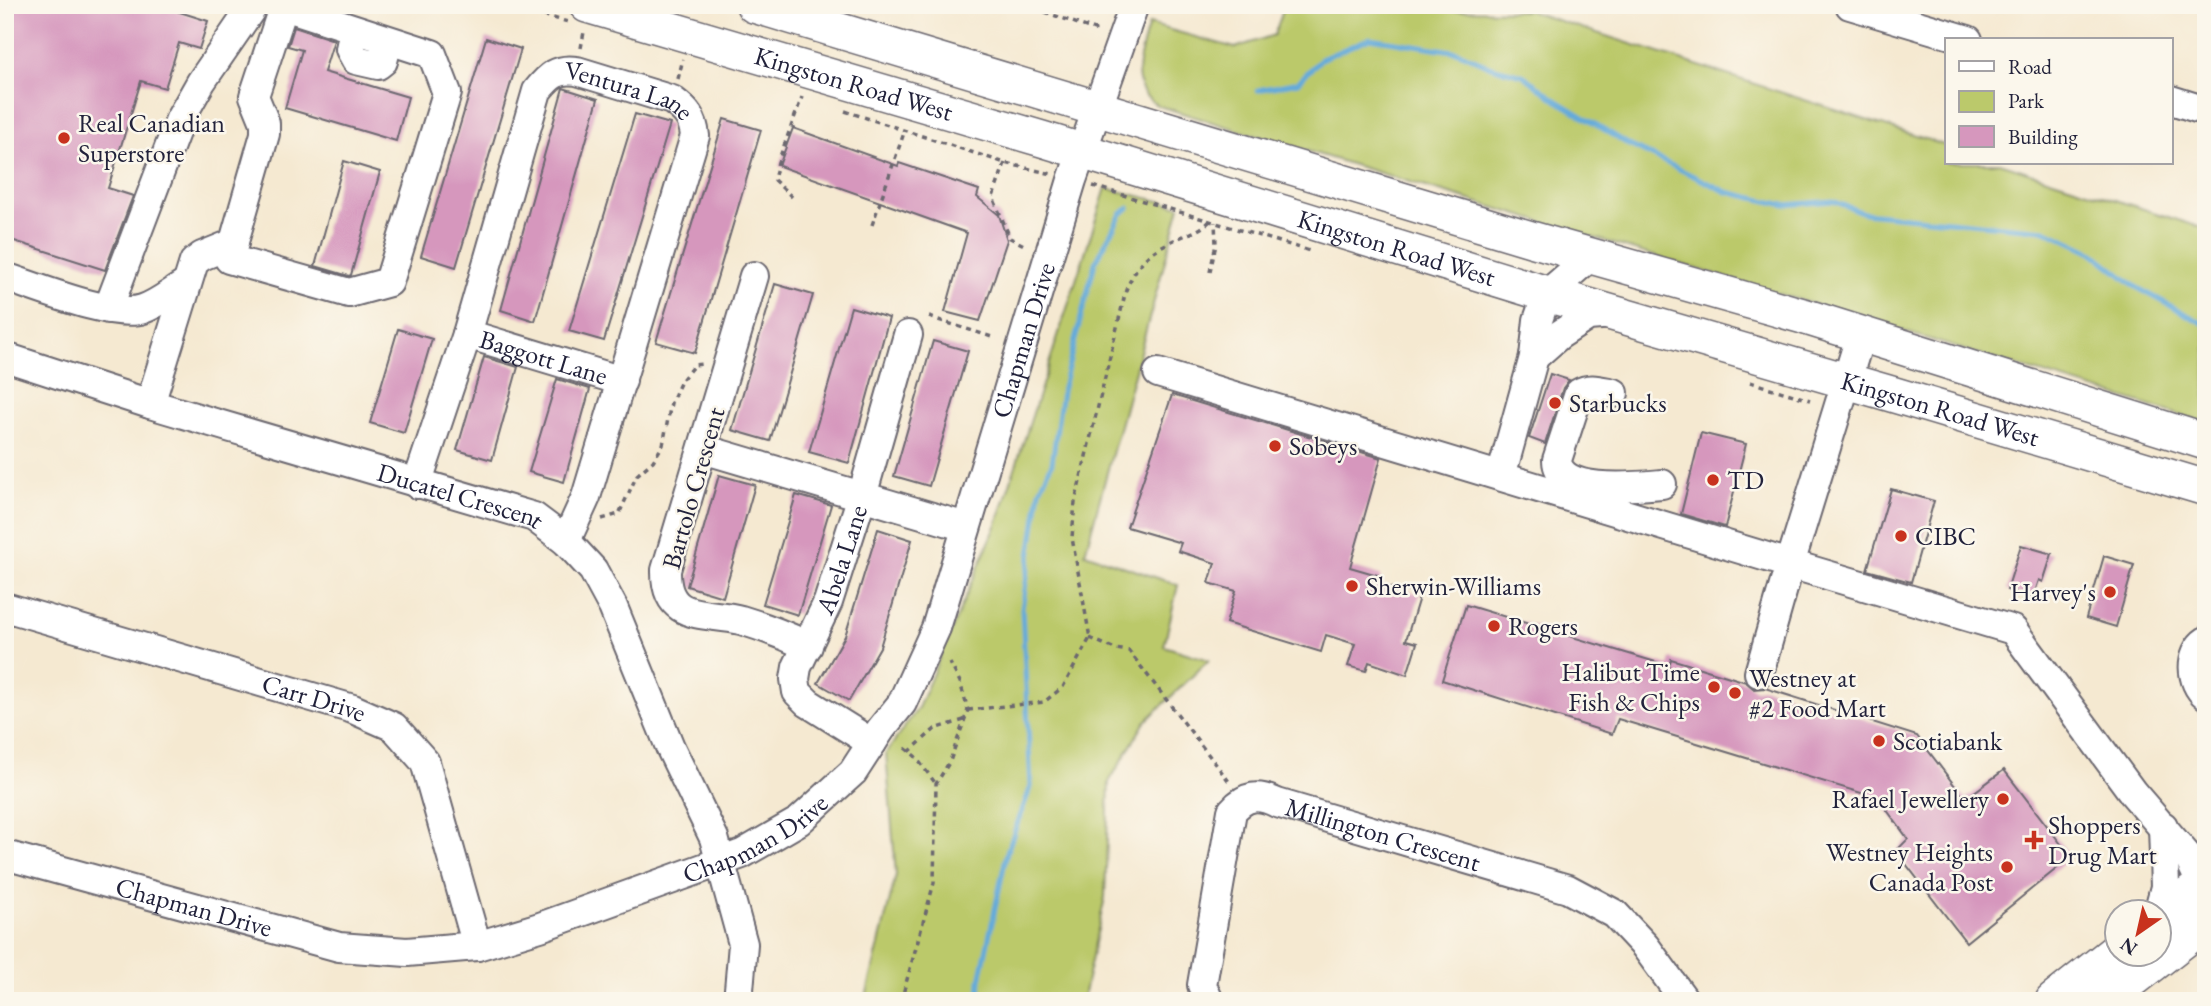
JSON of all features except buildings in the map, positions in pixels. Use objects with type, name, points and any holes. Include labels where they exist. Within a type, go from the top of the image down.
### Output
[{"type":"main road","name":"Kingston Road West","points":[[587,5],[1614,314],[2206,488]]},
{"type":"main road","name":"Kingston Road West","points":[[754,5],[1591,256],[1861,334],[2206,442]]},
{"type":"main road","points":[[2172,909],[2204,887]]},
{"type":"main road","points":[[2105,1001],[2206,923]]},
{"type":"main road","points":[[2053,1001],[2102,962]]},
{"type":"street","points":[[108,309],[180,119],[201,82],[254,5]]},
{"type":"street","name":"Chapman Drive","points":[[5,855],[339,947],[407,952],[477,946],[540,927],[742,854],[799,821],[853,772],[902,703],[928,648],[1082,152],[1134,5]]},
{"type":"street","points":[[1850,5],[1961,38]]},
{"type":"street","points":[[284,6],[354,30],[351,54],[364,63],[378,65],[383,61],[388,41],[432,54],[447,93],[389,282],[349,293],[229,259],[265,134],[265,123],[254,96],[284,6]]},
{"type":"street","name":"Ventura Lane","points":[[417,484],[467,334],[537,91],[550,75],[563,69],[672,100],[684,108],[694,120],[695,136],[622,381],[589,508],[566,541]]},
{"type":"street","points":[[2172,100],[2206,111]]},
{"type":"street","points":[[150,404],[194,262],[234,243]]},
{"type":"street","points":[[1501,477],[1534,357],[1538,320],[1547,294],[1591,256]]},
{"type":"street","name":"Bartolo Crescent","points":[[754,276],[666,570],[666,586],[676,603],[685,609],[706,617],[740,620],[808,646]]},
{"type":"street","points":[[5,277],[108,309],[142,310],[186,284]]},
{"type":"street","points":[[1534,357],[1559,335],[1588,316],[1614,314]]},
{"type":"street","name":"Baggott Lane","points":[[467,334],[622,381]]},
{"type":"street","points":[[1759,673],[1861,334]]},
{"type":"street","name":"Abela Lane","points":[[872,743],[808,703],[797,692],[795,679],[797,667],[828,602],[862,496],[908,335]]},
{"type":"street","name":"Ducatel Crescent","points":[[5,358],[150,404],[534,517],[566,541],[593,570],[613,607],[670,747],[714,838],[743,944],[738,1001]]},
{"type":"street","points":[[1158,373],[2013,630],[2133,793],[2189,858],[2204,887]]},
{"type":"street","points":[[1614,393],[1586,389],[1579,393],[1557,460],[1557,468],[1562,475],[1603,488],[1662,484]]},
{"type":"street","points":[[703,449],[966,527]]},
{"type":"street","name":"Carr Drive","points":[[5,607],[352,709],[394,727],[425,762],[477,946]]},
{"type":"street","points":[[2206,641],[2201,644],[2194,657],[2195,678],[2200,691],[2206,695]]},
{"type":"street","name":"Millington Crescent","points":[[1243,799],[1263,796],[1277,803],[1567,889],[1615,914],[1645,946],[1685,1001]]},
{"type":"street","points":[[1209,1001],[1202,985],[1232,811],[1243,799]]},
{"type":"street","points":[[2162,898],[2165,887],[2163,826]]},
{"type":"path","points":[[1026,5],[1100,32]]},
{"type":"path","points":[[792,197],[774,180],[802,97]]},
{"type":"path","points":[[872,225],[905,130]]},
{"type":"path","points":[[1005,163],[993,197],[1010,238],[1026,246]]},
{"type":"path","points":[[1093,187],[1212,221]]},
{"type":"path","points":[[1210,272],[1216,244],[1212,221]]},
{"type":"path","points":[[968,709],[1044,702],[1063,687],[1090,638],[1083,587],[1072,538],[1075,502],[1125,290],[1134,269],[1159,247],[1203,228],[1212,221]]},
{"type":"path","points":[[929,317],[995,338]]},
{"type":"path","points":[[589,508],[604,519],[619,514],[637,475],[653,461],[663,445],[671,403],[681,381],[694,365],[704,364],[726,372]]},
{"type":"path","points":[[1090,638],[1115,649],[1129,651],[1243,799]]},
{"type":"path","points":[[901,1001],[934,883],[936,784],[950,761],[968,709],[960,682],[950,663]]},
{"type":"path","points":[[936,784],[907,750],[935,729],[965,720]]},
{"type":"green space","points":[[1284,8],[1529,11],[1945,145],[1945,164],[2003,164],[2206,229],[2206,423],[1159,106],[1148,99],[1142,90],[1138,69],[1149,24],[1235,48],[1274,35]]},
{"type":"green space","points":[[1106,188],[1180,206],[1085,553],[1178,585],[1164,646],[1209,660],[1145,722],[1109,782],[1105,897],[1084,993],[1087,1001],[865,1001],[896,875],[886,753],[918,708],[997,524]]},
{"type":"waterway","points":[[1258,90],[1298,82],[1321,59],[1370,38],[1459,52],[1491,67],[1523,75],[1556,100],[1631,146],[1727,192],[1785,205],[1833,201],[1864,213],[2045,230],[2092,252],[2136,287],[2206,325]]},
{"type":"waterway","points":[[979,1001],[980,980],[1007,852],[1031,786],[1022,609],[1040,490],[1052,463],[1062,391],[1095,263],[1121,214],[1129,208]]},
{"type":"place","name":"Real Canadian Superstore","points":[[64,138]]},
{"type":"place","name":"Starbucks","points":[[1555,403]]},
{"type":"place","name":"Sobeys","points":[[1275,446]]},
{"type":"place","name":"TD","points":[[1713,480]]},
{"type":"place","name":"CIBC","points":[[1901,536]]},
{"type":"place","name":"Sherwin-Williams","points":[[1352,586]]},
{"type":"place","name":"Harvey's","points":[[2110,592]]},
{"type":"place","name":"Rogers","points":[[1494,626]]},
{"type":"place","name":"Halibut Time Fish & Chips","points":[[1714,687]]},
{"type":"place","name":"Westney at #2 Food Mart","points":[[1735,693]]},
{"type":"place","name":"Scotiabank","points":[[1879,741]]},
{"type":"place","name":"Rafael Jewellery","points":[[2003,799]]},
{"type":"place","name":"Shoppers Drug Mart","points":[[2034,840]]},
{"type":"place","name":"Westney Heights Canada Post","points":[[2007,867]]}]
